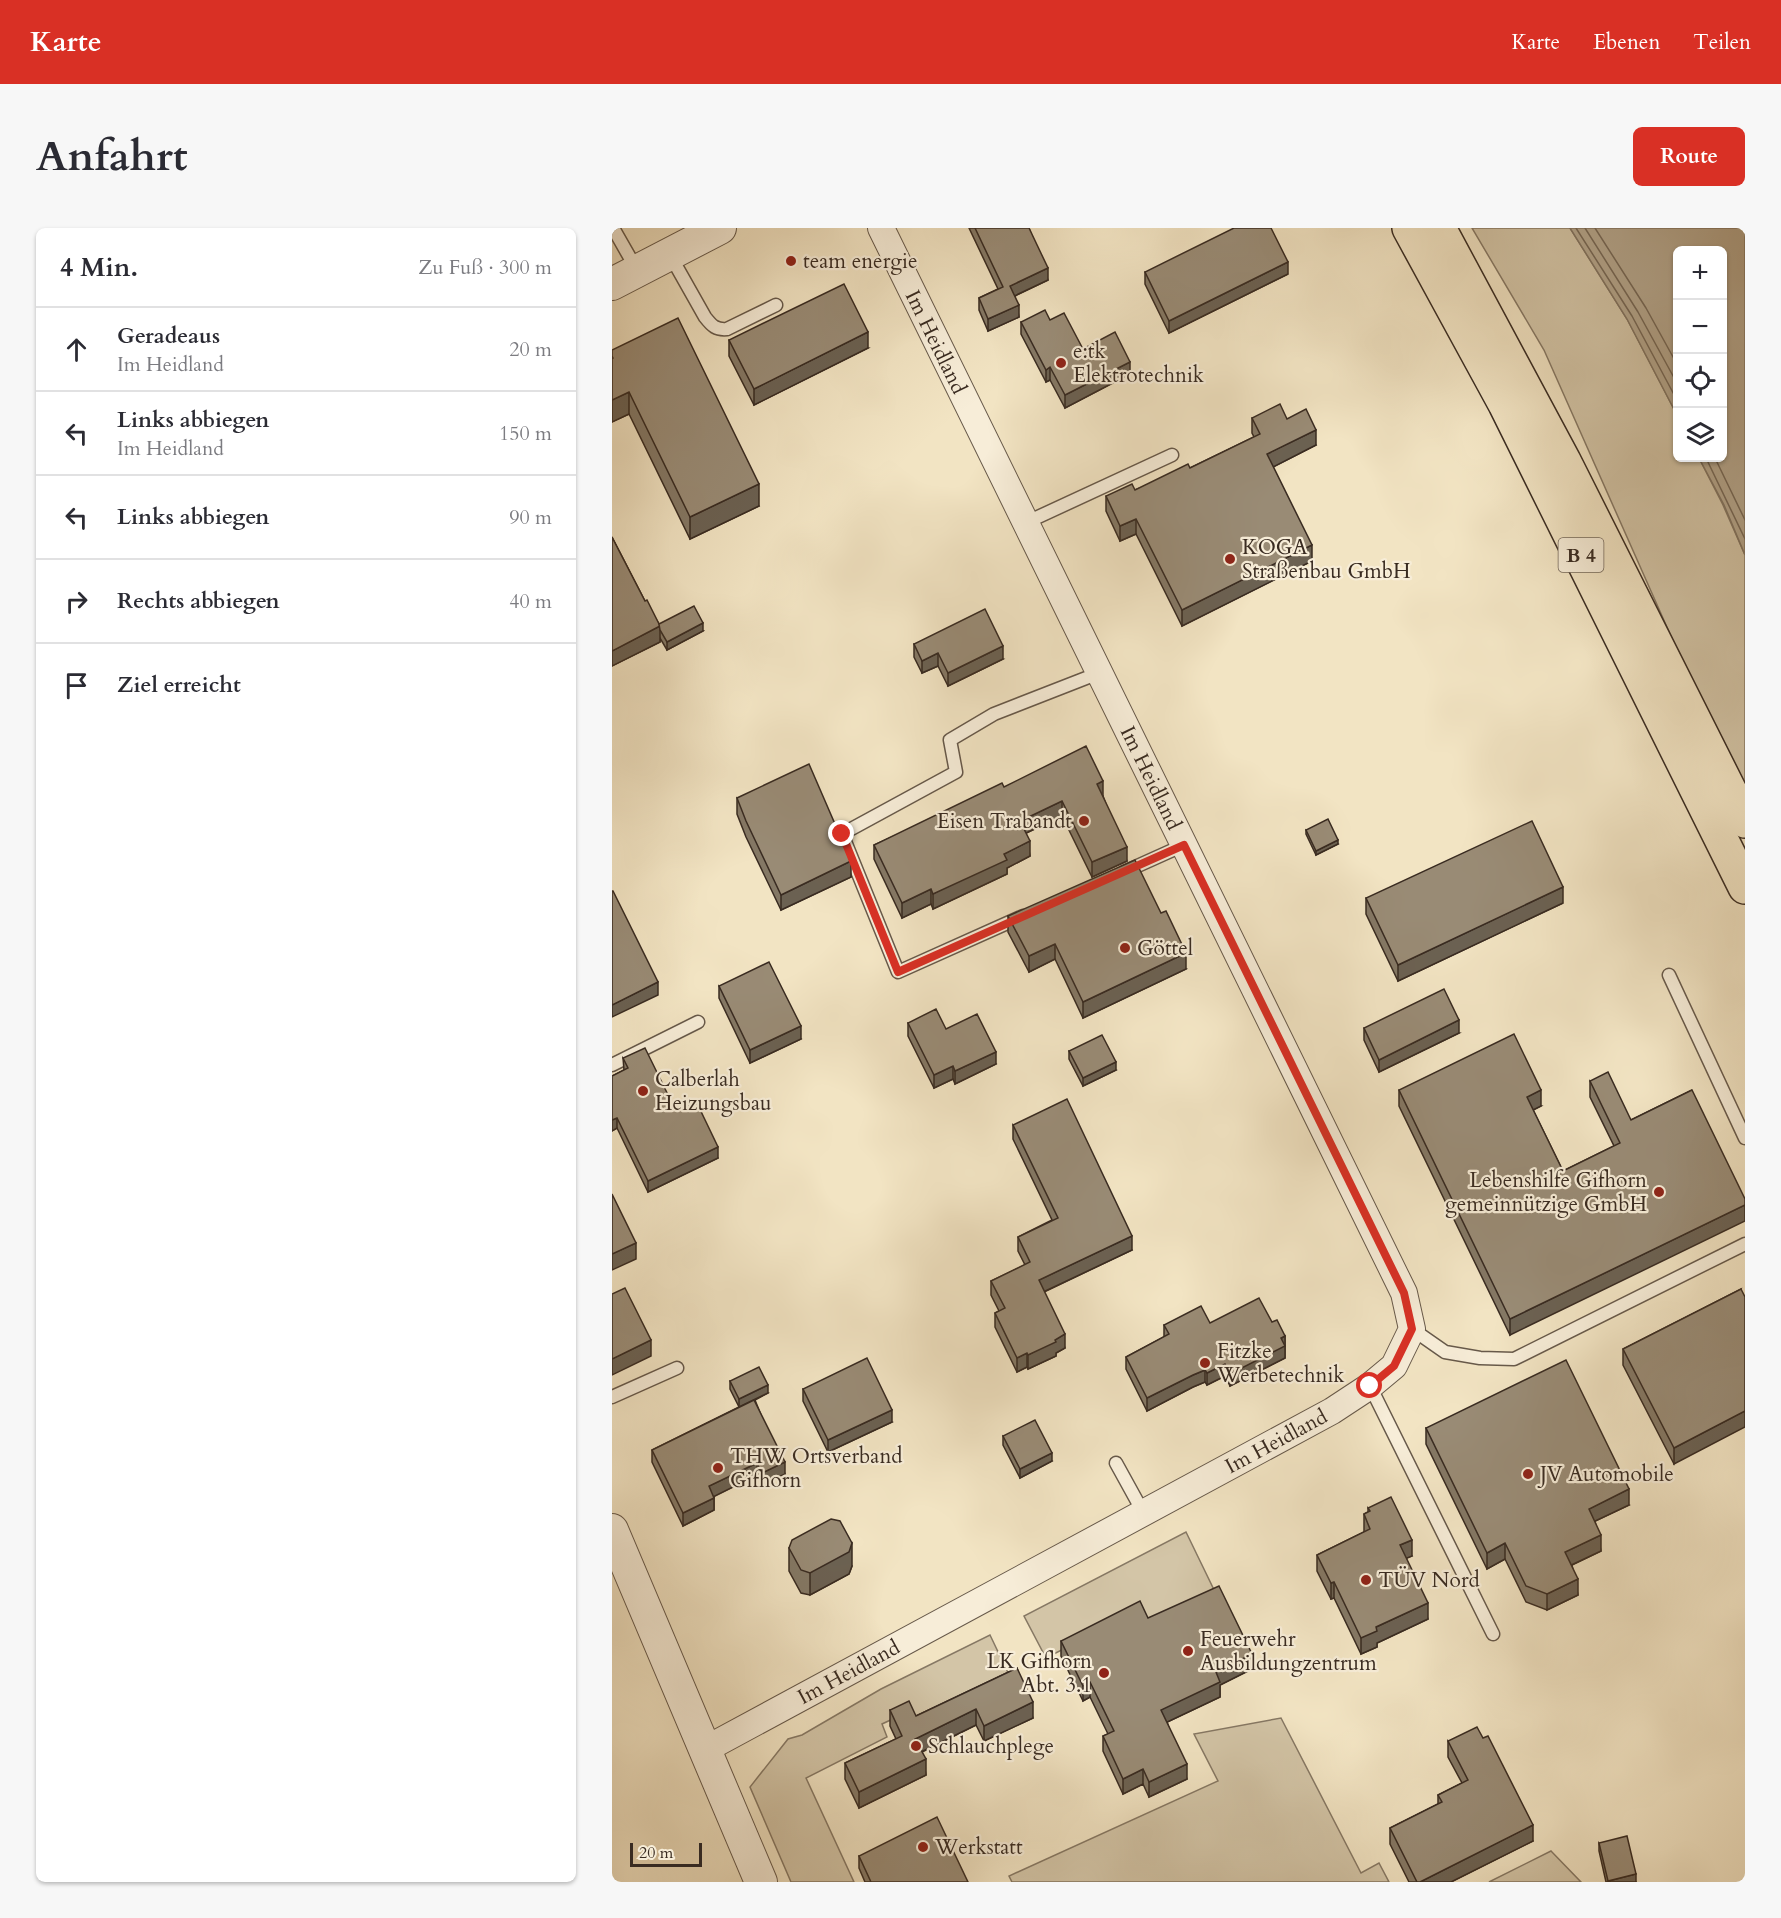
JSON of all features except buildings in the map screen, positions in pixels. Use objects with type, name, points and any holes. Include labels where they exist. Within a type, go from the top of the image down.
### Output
[{"type":"highway","name":"B 4","points":[[1409,228],[1510,415],[1745,887]]},
{"type":"highway","name":"B 4","points":[[1439,228],[1564,461],[1745,821]]},
{"type":"street","points":[[625,278],[720,228]]},
{"type":"street","name":"Im Heidland","points":[[706,1749],[1332,1411],[1370,1386],[1394,1366],[1412,1329],[1404,1293],[880,228]]},
{"type":"street","points":[[612,1530],[761,1882]]},
{"type":"lane","points":[[613,228],[625,278]]},
{"type":"lane","points":[[670,254],[712,327],[720,330],[728,329],[776,305]]},
{"type":"lane","points":[[1025,523],[1172,455]]},
{"type":"lane","points":[[1035,911],[898,972],[842,834],[956,772],[950,740],[994,714],[1099,673]]},
{"type":"lane","points":[[1110,878],[1184,845]]},
{"type":"lane","points":[[1669,975],[1745,1138]]},
{"type":"lane","points":[[612,1065],[698,1022]]},
{"type":"lane","points":[[1412,1329],[1445,1352],[1480,1358],[1514,1359],[1745,1244]]},
{"type":"lane","points":[[612,1397],[677,1368]]},
{"type":"lane","points":[[1370,1386],[1493,1634]]},
{"type":"lane","points":[[1116,1462],[1143,1512]]},
{"type":"shaded area","points":[[1472,228],[1570,228],[1627,319],[1673,407],[1673,462],[1701,462],[1723,505],[1745,555],[1745,803],[1544,350]]},
{"type":"shaded area","points":[[1186,1532],[1216,1594],[1151,1626],[1142,1609],[1046,1658],[1024,1616]]},
{"type":"shaded area","points":[[990,1635],[1010,1677],[919,1724],[912,1710],[882,1724],[887,1737],[806,1778],[854,1882],[791,1882],[750,1787],[788,1739],[802,1735],[881,1689]]},
{"type":"shaded area","points":[[1281,1718],[1361,1873],[1379,1863],[1389,1882],[1012,1882],[1009,1876],[1218,1781],[1194,1734]]},
{"type":"shaded area","points":[[1551,1851],[1581,1882],[1489,1882]]},
{"type":"water","points":[[1570,228],[1745,228],[1745,555],[1724,505],[1701,462],[1727,462],[1727,246],[1673,246],[1673,407],[1627,319]]},
{"type":"place","name":"team energie","points":[[791,261]]},
{"type":"place","name":"e:tk Elektrotechnik","points":[[1061,363]]},
{"type":"place","name":"KOGA Straßenbau GmbH","points":[[1230,559]]},
{"type":"place","name":"Eisen Trabandt","points":[[1084,821]]},
{"type":"place","name":"Göttel","points":[[1125,948]]},
{"type":"place","name":"Calberlah Heizungsbau","points":[[643,1091]]},
{"type":"place","name":"Lebenshilfe Gifhorn gemeinnützige GmbH","points":[[1659,1192]]},
{"type":"place","name":"Fitzke Werbetechnik","points":[[1205,1363]]},
{"type":"place","name":"THW Ortsverband Gifhorn","points":[[718,1468]]},
{"type":"place","name":"JV Automobile","points":[[1528,1474]]},
{"type":"place","name":"TÜV Nord","points":[[1366,1580]]},
{"type":"place","name":"Feuerwehr Ausbildungzentrum","points":[[1188,1651]]},
{"type":"place","name":"LK Gifhorn Abt. 3.1","points":[[1104,1673]]},
{"type":"place","name":"Schlauchplege","points":[[916,1746]]},
{"type":"place","name":"Werkstatt","points":[[923,1847]]},
{"type":"route","points":[[842,834],[898,972],[1184,845],[1404,1293],[1412,1329],[1394,1366],[1370,1386]]}]
